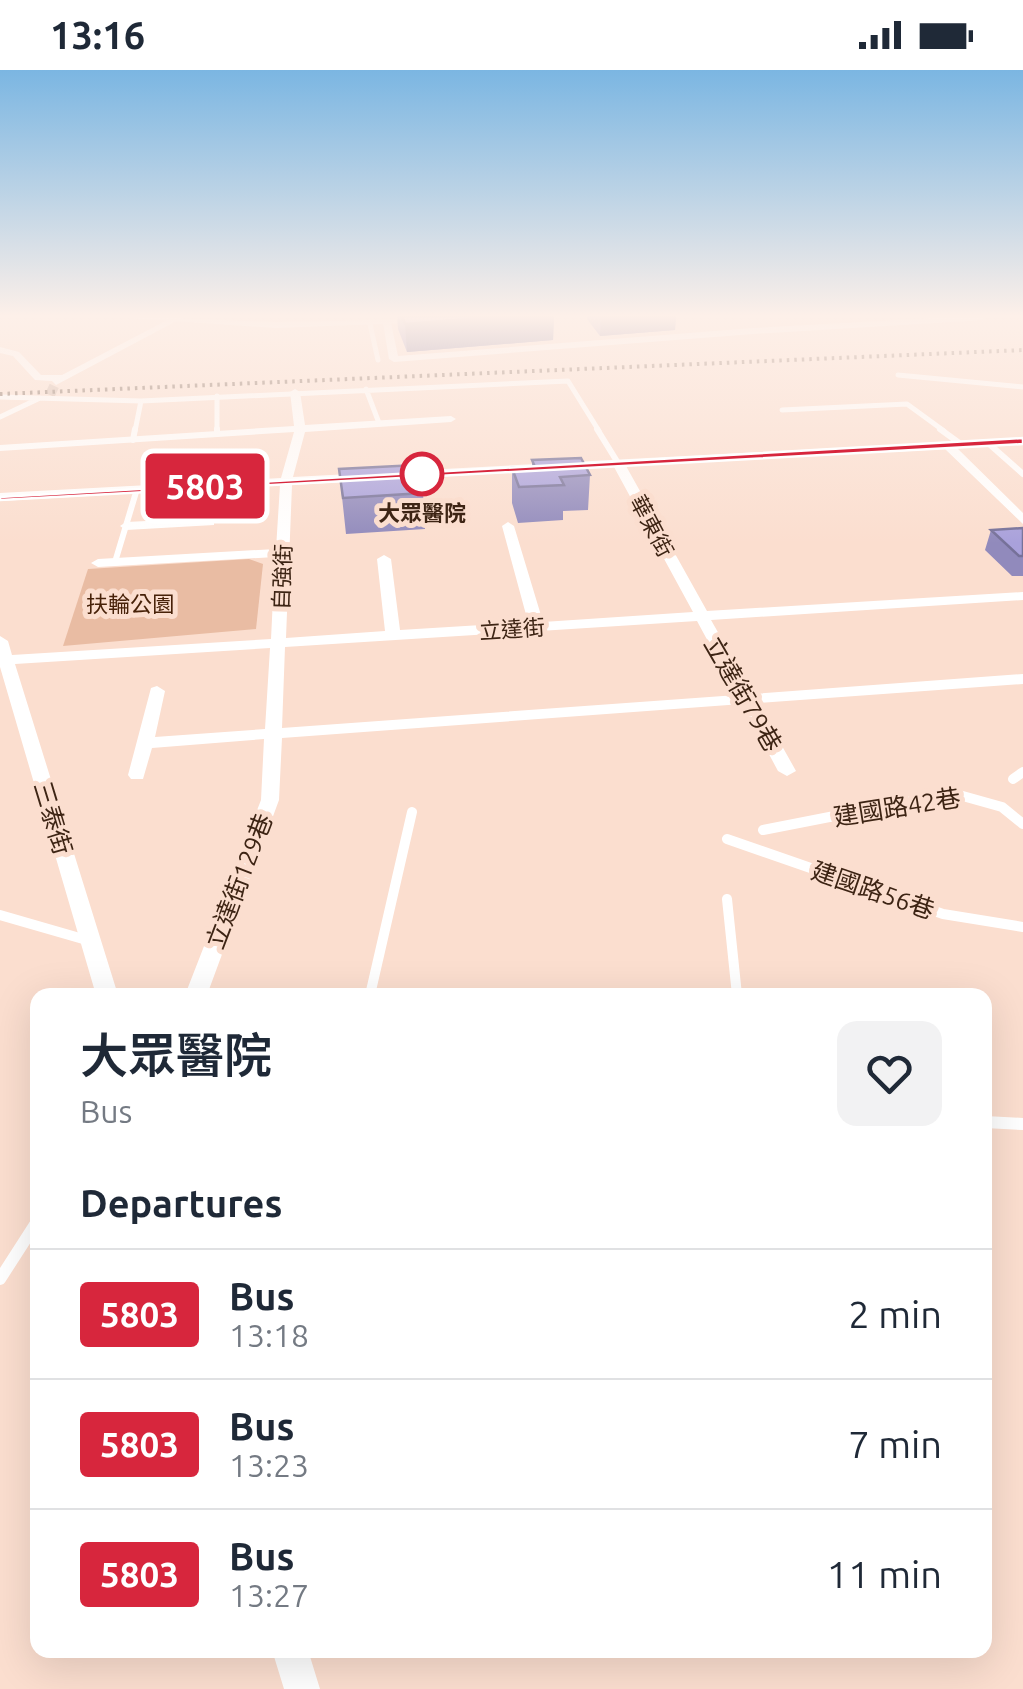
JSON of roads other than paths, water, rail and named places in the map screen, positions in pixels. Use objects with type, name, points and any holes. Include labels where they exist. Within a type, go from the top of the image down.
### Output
[{"type":"street","name":"自強街","points":[[279,644],[286,481],[300,428],[295,392]]},
{"type":"street","points":[[0,448],[450,419]]},
{"type":"street","points":[[0,496],[1023,441]]},
{"type":"street","points":[[948,446],[1023,520]]},
{"type":"street","name":"華東街","points":[[618,463],[699,617]]},
{"type":"street","points":[[126,526],[210,522]]},
{"type":"street","points":[[508,526],[537,627]]},
{"type":"street","points":[[98,563],[282,553]]},
{"type":"street","points":[[384,559],[393,637]]},
{"type":"street","name":"立達街","points":[[2,654],[279,644],[1023,596]]},
{"type":"street","name":"立達街79巷","points":[[699,617],[786,771]]},
{"type":"street","name":"立達街129巷","points":[[199,988],[270,800],[279,644]]},
{"type":"street","name":"三泰街","points":[[2,654],[105,988]]},
{"type":"street","points":[[146,743],[1023,679]]},
{"type":"street","points":[[137,776],[157,692]]},
{"type":"street","points":[[292,1658],[302,1689]]},
{"type":"lane","name":"華東街","points":[[0,397],[50,395],[92,402],[303,392]]},
{"type":"lane","points":[[367,392],[378,423]]},
{"type":"lane","name":"華東街","points":[[574,392],[618,463]]},
{"type":"lane","points":[[0,418],[50,395]]},
{"type":"lane","points":[[216,396],[217,434]]},
{"type":"lane","points":[[132,440],[142,401]]},
{"type":"lane","points":[[782,410],[907,404],[962,444]]},
{"type":"lane","points":[[988,443],[1023,474]]},
{"type":"lane","points":[[116,562],[137,489]]},
{"type":"lane","points":[[1013,779],[1023,772]]},
{"type":"lane","name":"建國路42巷","points":[[764,830],[952,793],[1002,807],[1023,824]]},
{"type":"lane","points":[[372,988],[412,812]]},
{"type":"lane","name":"建國路56巷","points":[[727,838],[943,914],[1023,927]]},
{"type":"lane","points":[[727,899],[736,988]]},
{"type":"lane","points":[[0,916],[91,941]]},
{"type":"lane","points":[[992,1122],[1023,1124]]},
{"type":"lane","points":[[0,1279],[30,1232]]},
{"type":"railway","points":[[0,394],[57,392]]},
{"type":"place","name":"大眾醫院","points":[[422,474]]},
{"type":"park label","name":"扶輪公園","points":[[130,604]]}]
